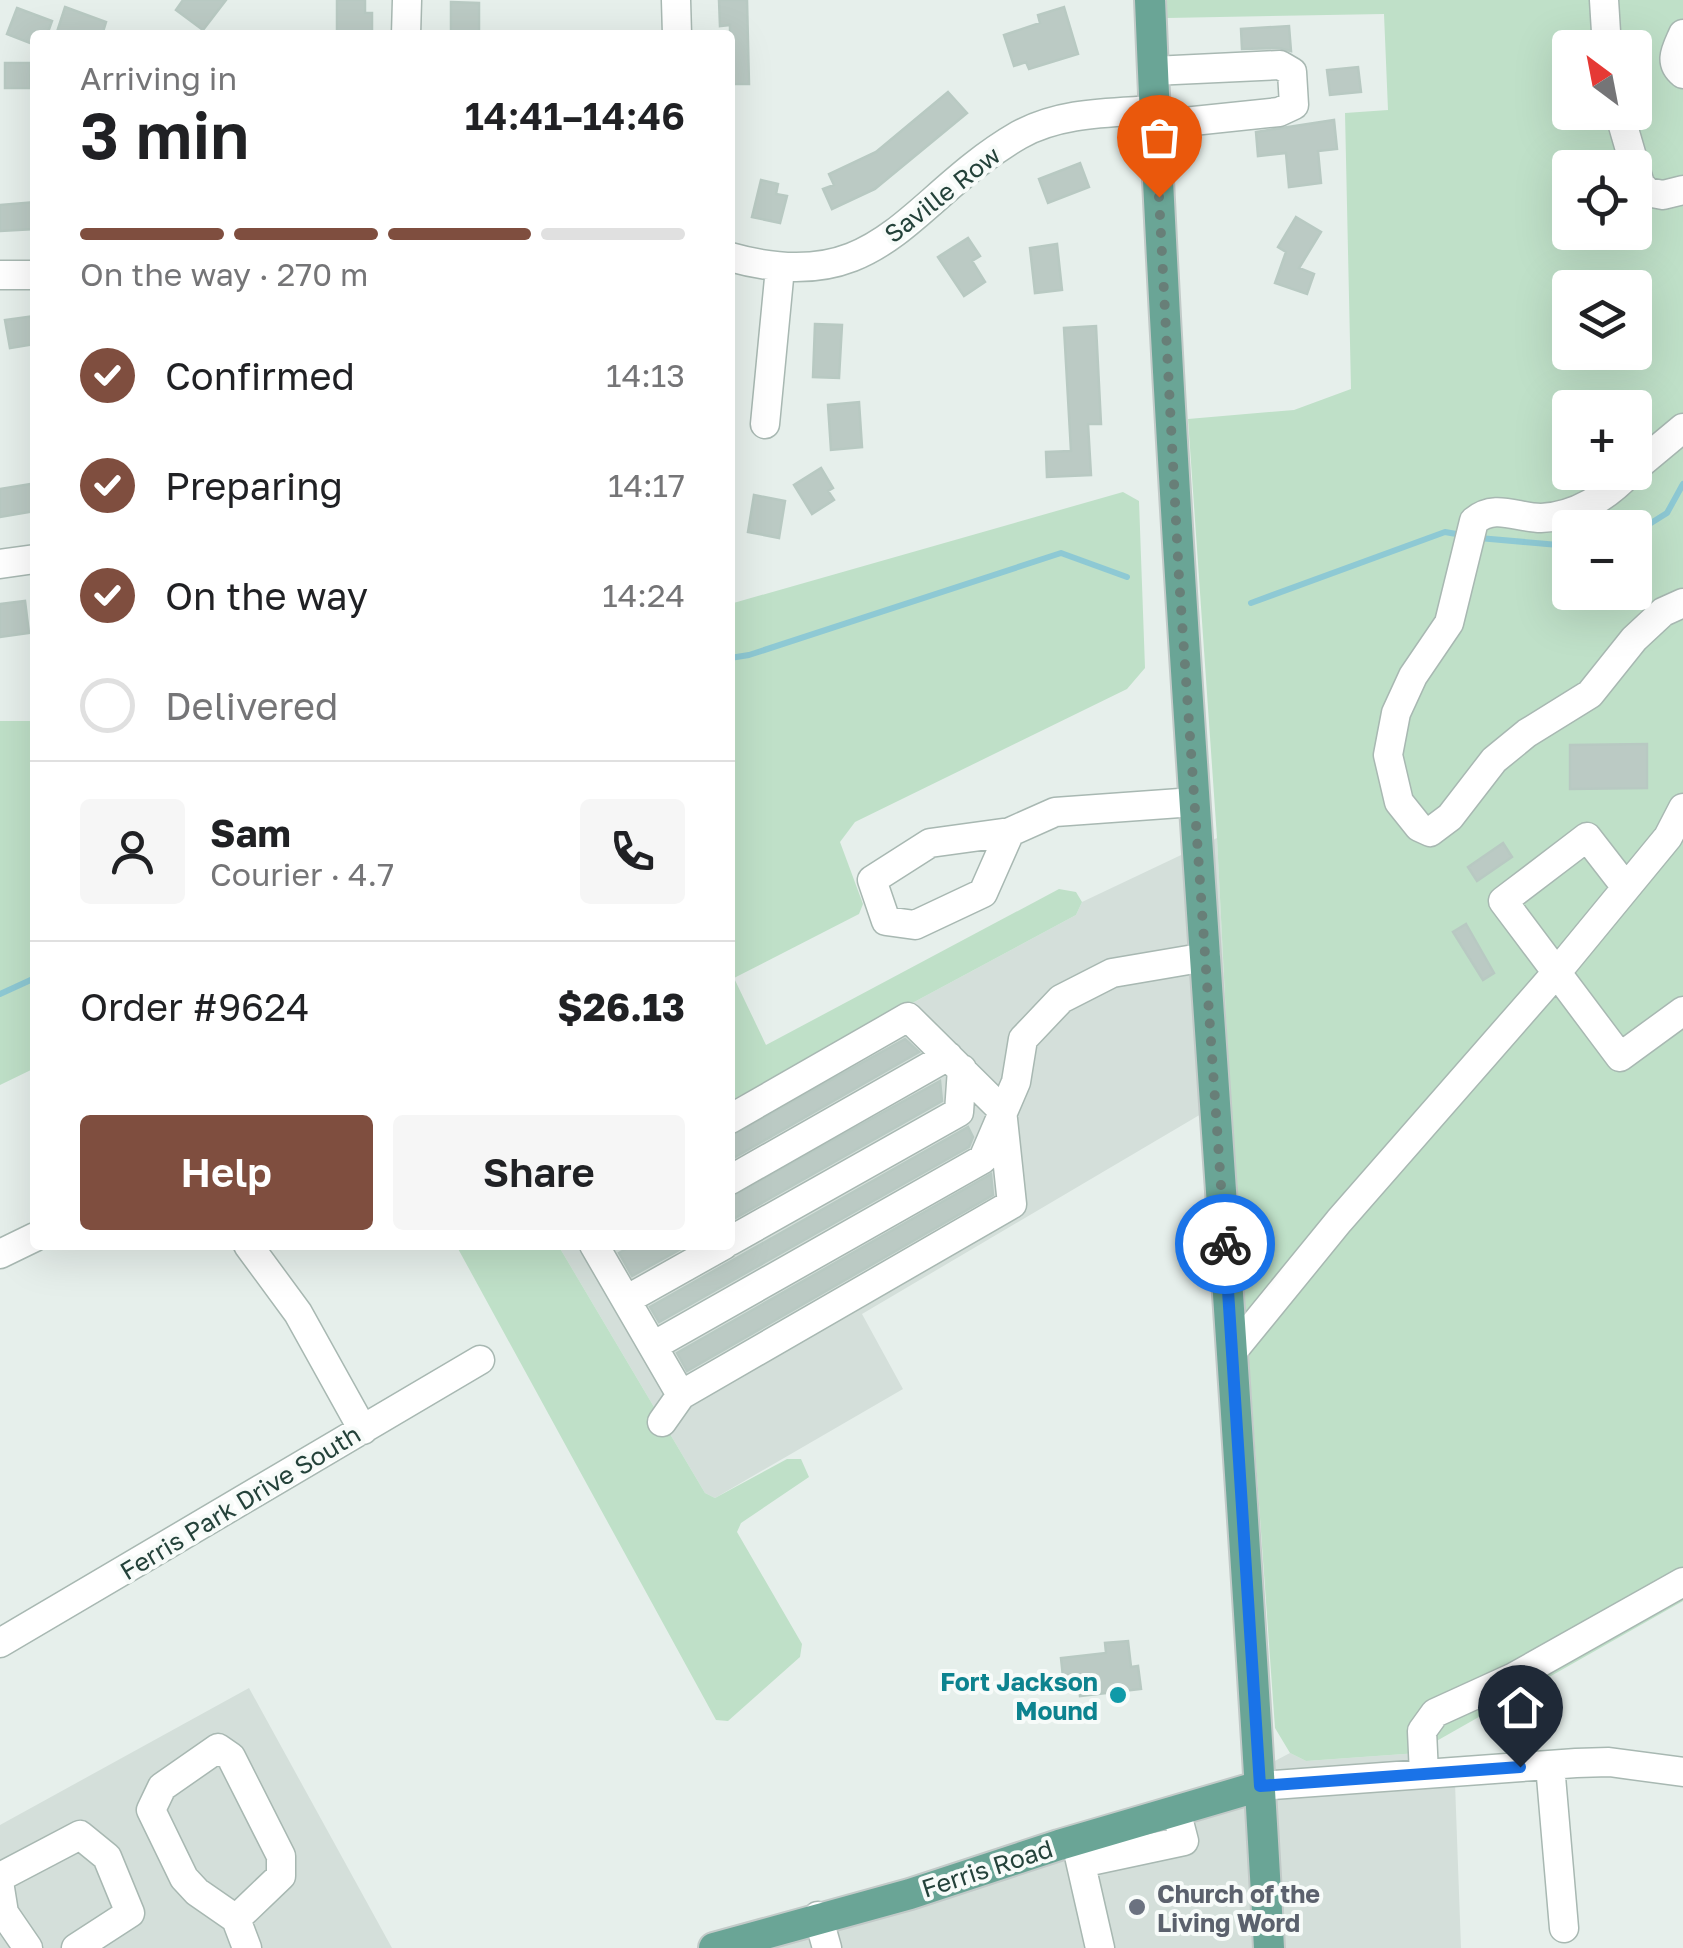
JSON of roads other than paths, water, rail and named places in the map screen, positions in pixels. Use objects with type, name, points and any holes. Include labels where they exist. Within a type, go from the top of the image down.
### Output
[{"type":"main road","points":[[1150,0],[1194,802],[1233,1351],[1269,1948]]},
{"type":"main road","name":"Ferris Road","points":[[714,1948],[818,1916],[1078,1851],[1176,1810],[1260,1786]]},
{"type":"street","points":[[406,30],[407,0]]},
{"type":"street","points":[[676,0],[677,30]]},
{"type":"street","points":[[1604,0],[1606,30]]},
{"type":"street","points":[[1683,34],[1673,57],[1675,68],[1683,74]]},
{"type":"street","name":"Saville Row","points":[[735,258],[780,268],[829,266],[858,255],[886,240],[992,153],[1047,122],[1104,112],[1155,117],[1279,112],[1296,100],[1292,72],[1280,65],[1153,71]]},
{"type":"street","points":[[1625,130],[1640,184],[1647,192],[1663,195],[1683,190]]},
{"type":"street","points":[[766,424],[780,268]]},
{"type":"street","points":[[0,274],[30,274]]},
{"type":"street","points":[[1652,454],[1683,428]]},
{"type":"street","points":[[1608,490],[1588,506],[1545,518],[1496,510],[1482,514],[1472,526],[1449,623],[1413,676],[1396,713],[1388,756],[1399,802],[1419,827],[1430,832],[1450,818],[1494,760],[1527,733],[1590,694],[1634,639],[1663,612],[1683,603]]},
{"type":"street","points":[[0,564],[30,560]]},
{"type":"street","points":[[1010,832],[983,893],[915,925],[886,920],[872,880],[930,844],[1010,832],[1054,812],[1194,802]]},
{"type":"street","points":[[1233,1351],[1339,1222],[1557,972],[1668,837],[1683,808]]},
{"type":"street","points":[[1625,886],[1587,837],[1503,901],[1620,1057],[1683,1011]]},
{"type":"street","points":[[653,1346],[983,1159],[1016,1082],[1023,1039],[1061,999],[1112,973],[1159,962],[1206,958]]},
{"type":"street","points":[[662,1422],[681,1395],[1012,1204],[1002,1110],[908,1017],[735,1116]]},
{"type":"street","points":[[735,1177],[955,1062]]},
{"type":"street","points":[[735,1239],[960,1112],[955,1062]]},
{"type":"street","points":[[0,1254],[30,1239]]},
{"type":"street","points":[[252,1250],[298,1312],[363,1430]]},
{"type":"street","points":[[604,1250],[626,1300],[681,1395]]},
{"type":"street","points":[[626,1300],[715,1250]]},
{"type":"street","name":"Ferris Park Drive South","points":[[0,1643],[480,1360]]},
{"type":"street","points":[[1424,1774],[1422,1731],[1435,1713],[1514,1677],[1683,1582]]},
{"type":"street","points":[[236,1919],[281,1876],[280,1856],[231,1757],[218,1748],[162,1787],[151,1810],[184,1878],[196,1892],[236,1919],[247,1948]]},
{"type":"street","points":[[1260,1786],[1609,1762],[1683,1772]]},
{"type":"street","points":[[1550,1765],[1564,1928]]},
{"type":"street","points":[[0,1878],[80,1834],[107,1857],[130,1913],[76,1948]]},
{"type":"street","points":[[1078,1851],[1100,1948]]},
{"type":"street","points":[[0,1888],[4,1914],[28,1948]]},
{"type":"street","points":[[818,1916],[827,1948]]},
{"type":"waterway","points":[[1652,522],[1667,513],[1683,484]]},
{"type":"waterway","points":[[1251,603],[1445,532],[1462,535]]},
{"type":"waterway","points":[[1479,538],[1552,544]]},
{"type":"waterway","points":[[735,657],[1061,553],[1127,577]]},
{"type":"waterway","points":[[0,994],[30,980]]},
{"type":"place","name":"Fort Jackson Mound","points":[[1118,1695]]},
{"type":"place","name":"Church of the Living Word","points":[[1137,1907]]}]
